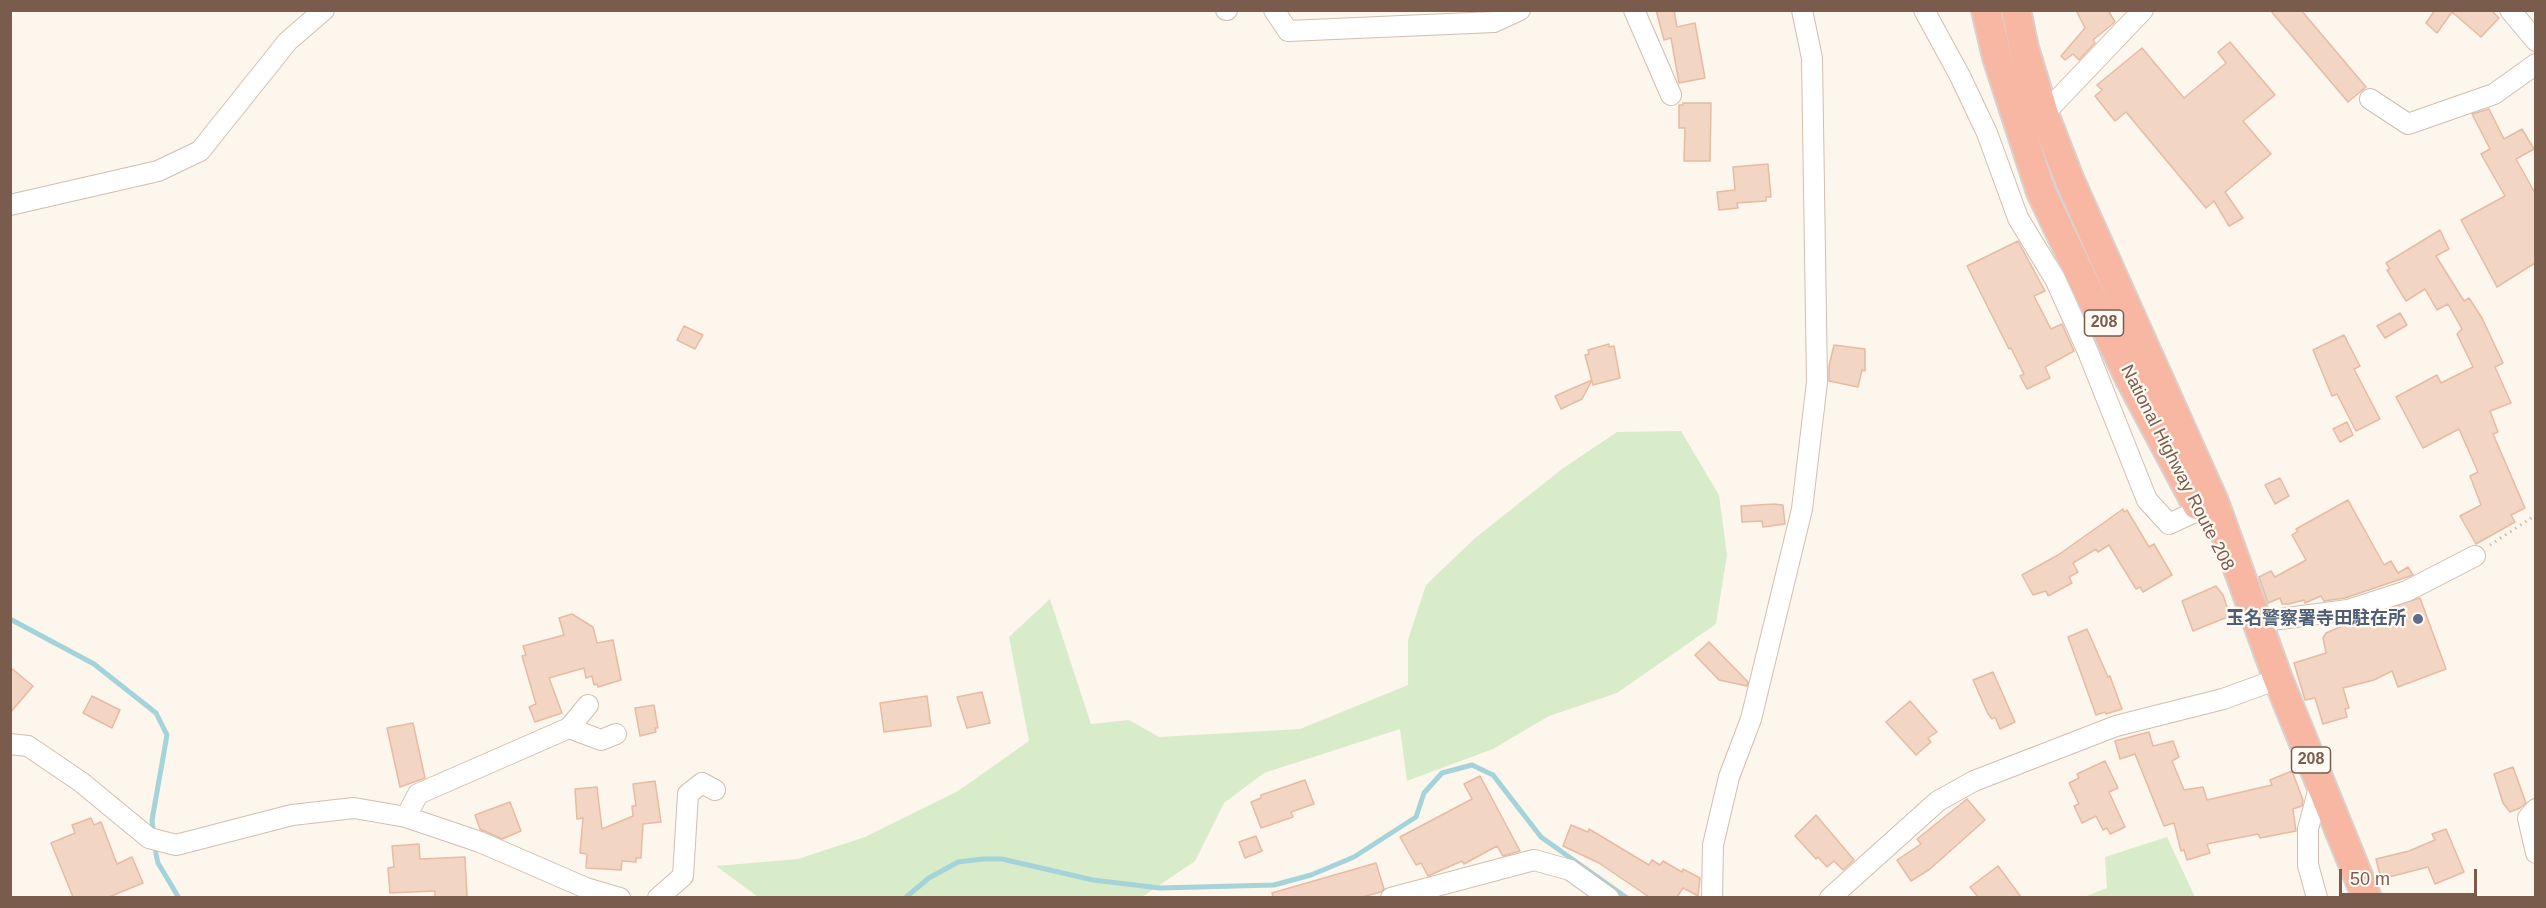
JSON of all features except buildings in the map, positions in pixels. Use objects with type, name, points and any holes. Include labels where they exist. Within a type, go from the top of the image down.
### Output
[{"type":"highway","name":"National Highway Route 208","points":[[1986,10],[1997,57],[2041,192],[2129,377],[2257,622]]},
{"type":"highway","name":"National Highway Route 208","points":[[2016,10],[2024,48],[2044,114],[2070,181],[2214,502],[2278,679],[2367,897]]},
{"type":"street","points":[[10,205],[158,171],[200,151],[288,41],[324,10]]},
{"type":"street","points":[[1274,10],[1288,31],[1494,22],[1520,10]]},
{"type":"street","points":[[1634,10],[1671,95]]},
{"type":"street","points":[[1712,897],[1713,845],[1730,777],[1751,719],[1802,509],[1817,382],[1817,234],[1812,58],[1802,10]]},
{"type":"street","points":[[1924,10],[1960,76],[1987,133],[2012,207],[2055,279],[2088,352],[2147,500],[2169,524],[2199,510]]},
{"type":"street","points":[[2044,114],[2143,10]]},
{"type":"street","points":[[2510,10],[2535,41]]},
{"type":"street","points":[[2370,99],[2408,124],[2494,94],[2535,64]]},
{"type":"street","points":[[2012,207],[2041,192]]},
{"type":"street","points":[[2257,622],[2348,610],[2407,591],[2475,556]]},
{"type":"street","points":[[1830,897],[1938,801],[1974,781],[2116,726],[2223,699],[2278,679]]},
{"type":"street","points":[[406,817],[418,794],[528,739],[569,728],[588,705]]},
{"type":"street","points":[[569,728],[601,740],[616,734]]},
{"type":"street","points":[[10,744],[28,746],[81,782],[149,838],[176,845],[292,815],[354,808],[406,817],[480,842],[586,888],[620,897]]},
{"type":"street","points":[[658,897],[683,876],[688,794],[702,783],[715,790]]},
{"type":"street","points":[[2316,897],[2308,865],[2308,830],[2320,784]]},
{"type":"street","points":[[2535,809],[2528,818],[2535,853]]},
{"type":"street","points":[[1391,897],[1534,860],[1570,870],[1609,897]]},
{"type":"path","points":[[2475,556],[2535,515]]},
{"type":"green space","points":[[1681,431],[1719,495],[1727,555],[1716,624],[1617,693],[1549,716],[1493,749],[1407,781],[1400,729],[1264,773],[1224,803],[1195,861],[1142,897],[758,897],[716,866],[798,859],[865,837],[958,791],[1029,741],[1009,637],[1050,599],[1091,724],[1129,720],[1159,737],[1300,729],[1408,685],[1408,640],[1426,585],[1474,539],[1562,469],[1617,432]]},
{"type":"green space","points":[[2167,837],[2195,897],[2084,897],[2107,888],[2105,857]]},
{"type":"waterway","points":[[10,619],[94,664],[156,713],[167,735],[152,820],[156,854],[158,863],[179,898]]},
{"type":"waterway","points":[[905,898],[929,878],[958,862],[983,859],[1002,859],[1093,880],[1160,888],[1274,885],[1311,875],[1354,857],[1416,817],[1424,793],[1442,773],[1472,765],[1493,775],[1541,837],[1627,898]]},
{"type":"place","name":"玉名警察署寺田駐在所","points":[[2418,619]]}]
